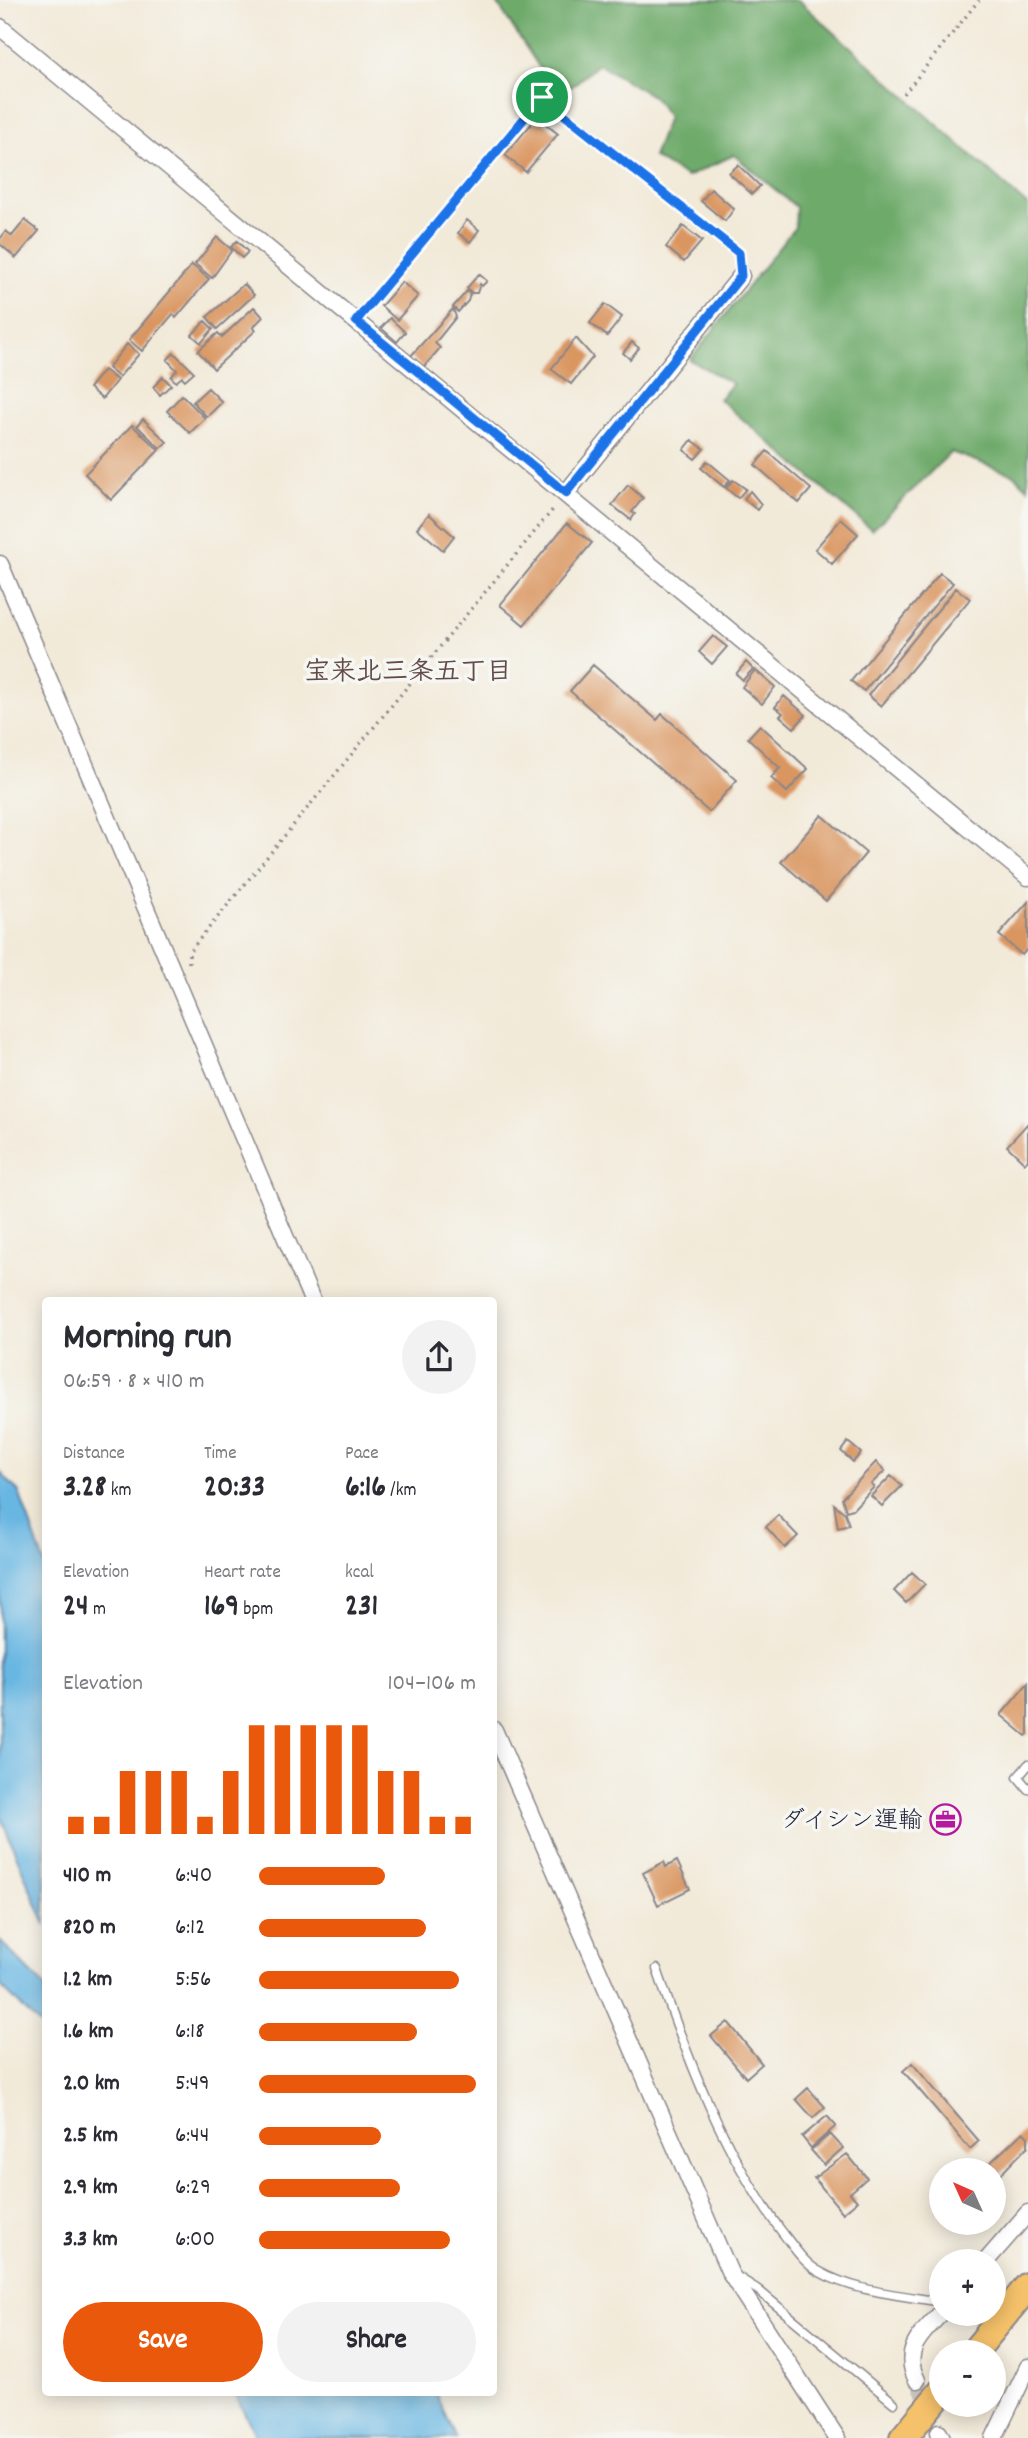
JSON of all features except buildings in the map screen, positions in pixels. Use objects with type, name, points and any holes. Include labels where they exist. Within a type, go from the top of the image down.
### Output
[{"type":"main road","points":[[984,2340],[1028,2286]]},
{"type":"main road","points":[[903,2438],[929,2407]]},
{"type":"street","points":[[0,27],[1028,877]]},
{"type":"street","points":[[566,493],[741,276]]},
{"type":"street","points":[[0,564],[311,1297]]},
{"type":"street","points":[[497,1737],[730,2273],[837,2438]]},
{"type":"street","points":[[996,2249],[1028,2213]]},
{"type":"street","points":[[917,2380],[910,2366],[911,2356],[918,2340],[930,2326]]},
{"type":"street","points":[[994,2438],[1028,2367]]},
{"type":"lane","points":[[356,321],[542,97],[739,253],[741,276]]},
{"type":"lane","points":[[1028,1765],[1017,1777],[1028,1789]]},
{"type":"lane","points":[[657,1969],[680,2037],[703,2092],[762,2206],[801,2258],[817,2270],[843,2283],[929,2300]]},
{"type":"lane","points":[[730,2273],[758,2290],[894,2403]]},
{"type":"path","points":[[904,94],[979,0]]},
{"type":"path","points":[[192,971],[189,952],[566,493]]},
{"type":"green space","points":[[495,0],[798,0],[1028,206],[1028,488],[1014,475],[951,452],[872,530],[719,399],[733,384],[690,360],[795,227],[796,207],[734,155],[687,177],[653,157],[668,117],[654,97],[598,64],[571,87],[545,76]]},
{"type":"water","points":[[0,1472],[19,1492],[42,1557],[42,1918],[0,1815]]},
{"type":"water","points":[[0,1941],[42,1984],[42,2027],[0,1985]]},
{"type":"water","points":[[236,2396],[437,2396],[456,2438],[257,2438]]},
{"type":"tunnel","points":[[917,2380],[939,2432]]},
{"type":"place","name":"ダイシン運輸","points":[[945,1819]]},
{"type":"district","name":"宝来北三条五丁目","points":[[408,670]]},
{"type":"route","points":[[542,97],[739,253],[741,276],[566,493],[356,321],[542,97]]}]
